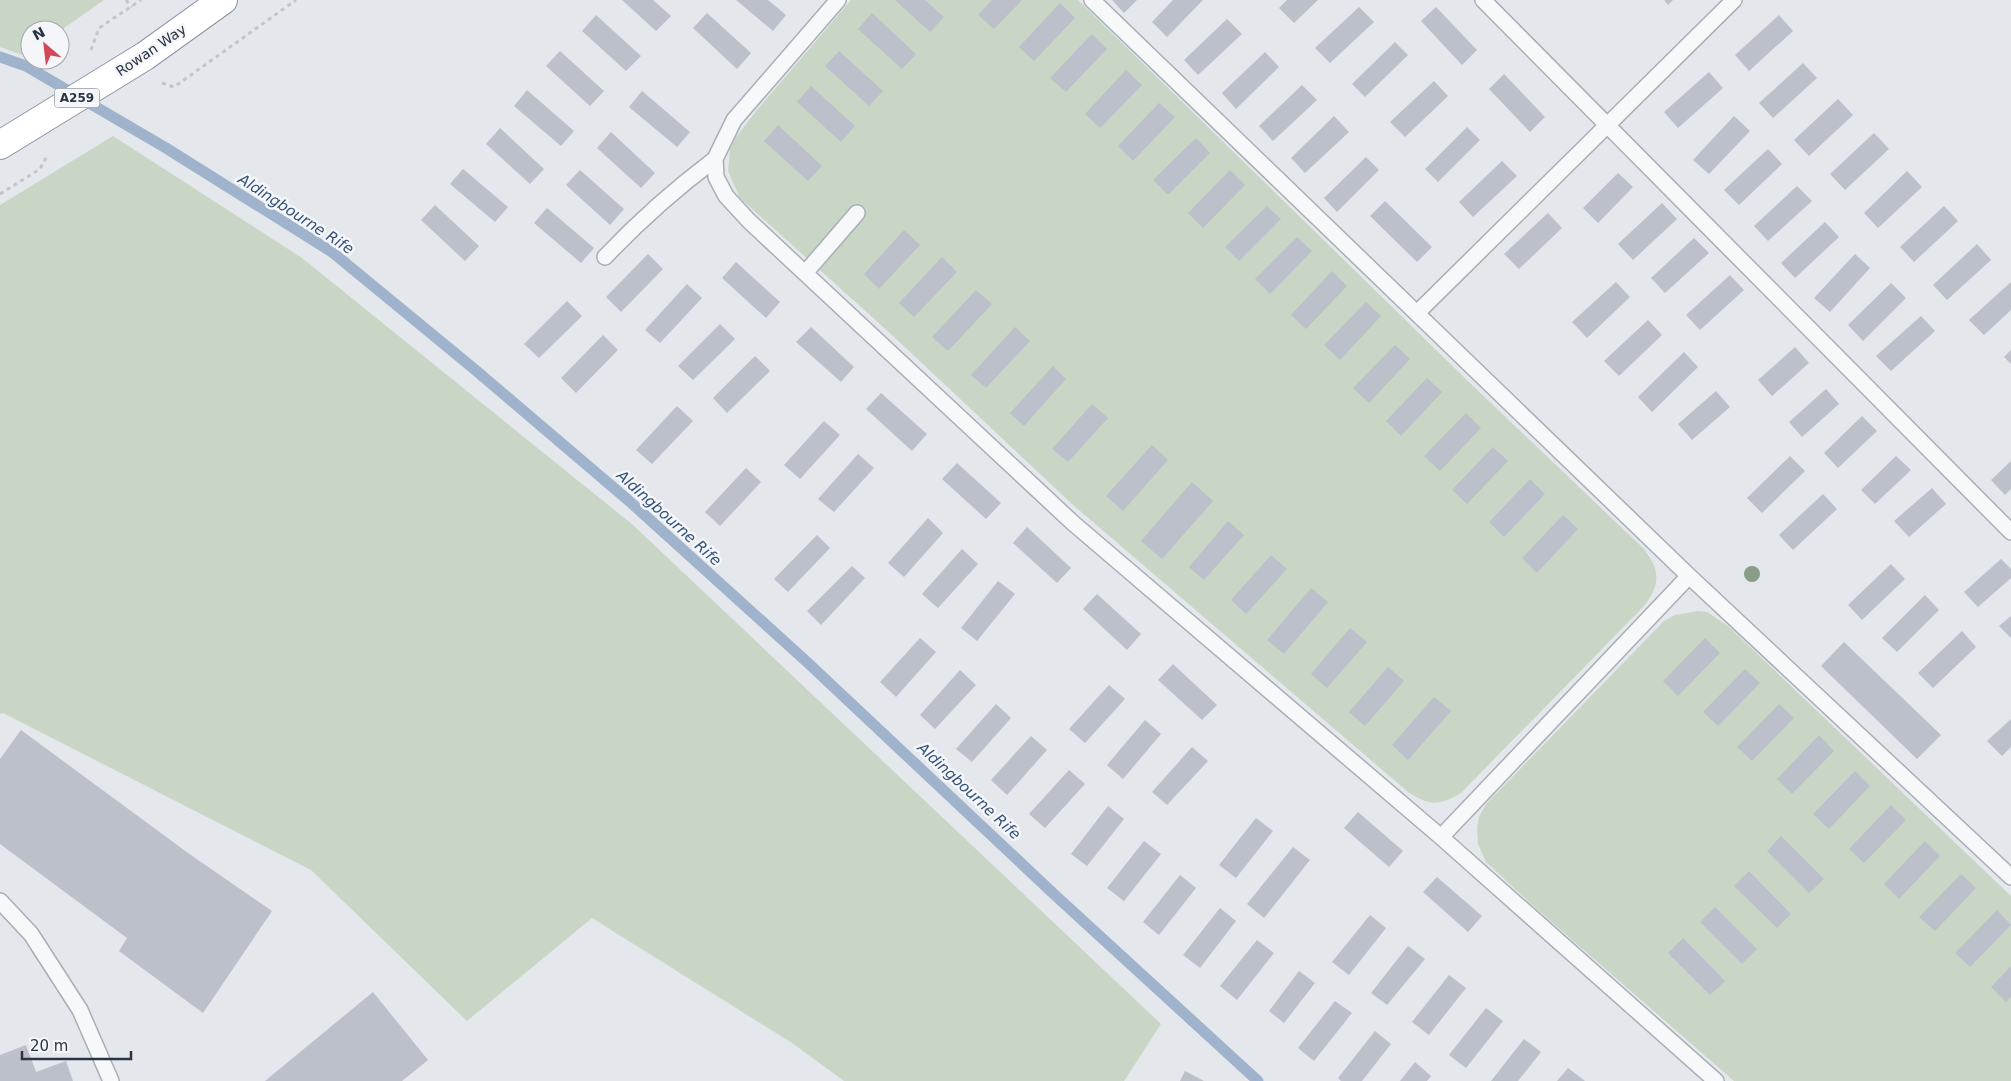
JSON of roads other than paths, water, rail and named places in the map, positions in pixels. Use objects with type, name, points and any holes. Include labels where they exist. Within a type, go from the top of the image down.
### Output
[{"type":"highway","name":"Rowan Way","points":[[4,142],[145,56],[223,0]]},
{"type":"lane","points":[[605,257],[641,219],[673,190],[714,158],[734,120],[838,0]]},
{"type":"lane","points":[[1092,0],[1690,576],[2010,874]]},
{"type":"lane","points":[[1483,0],[2011,532]]},
{"type":"lane","points":[[1417,313],[1734,0]]},
{"type":"lane","points":[[714,158],[716,177],[726,196],[749,221],[806,272],[1073,523],[1441,837],[1716,1081]]},
{"type":"lane","points":[[806,272],[857,213]]},
{"type":"lane","points":[[1441,837],[1690,576]]},
{"type":"lane","points":[[0,901],[31,934],[80,1010],[111,1081]]},
{"type":"waterway","name":"Aldingbourne Rife","points":[[0,57],[26,66],[166,148],[332,252],[473,368],[628,500],[807,662],[1056,896],[1258,1081]]}]
